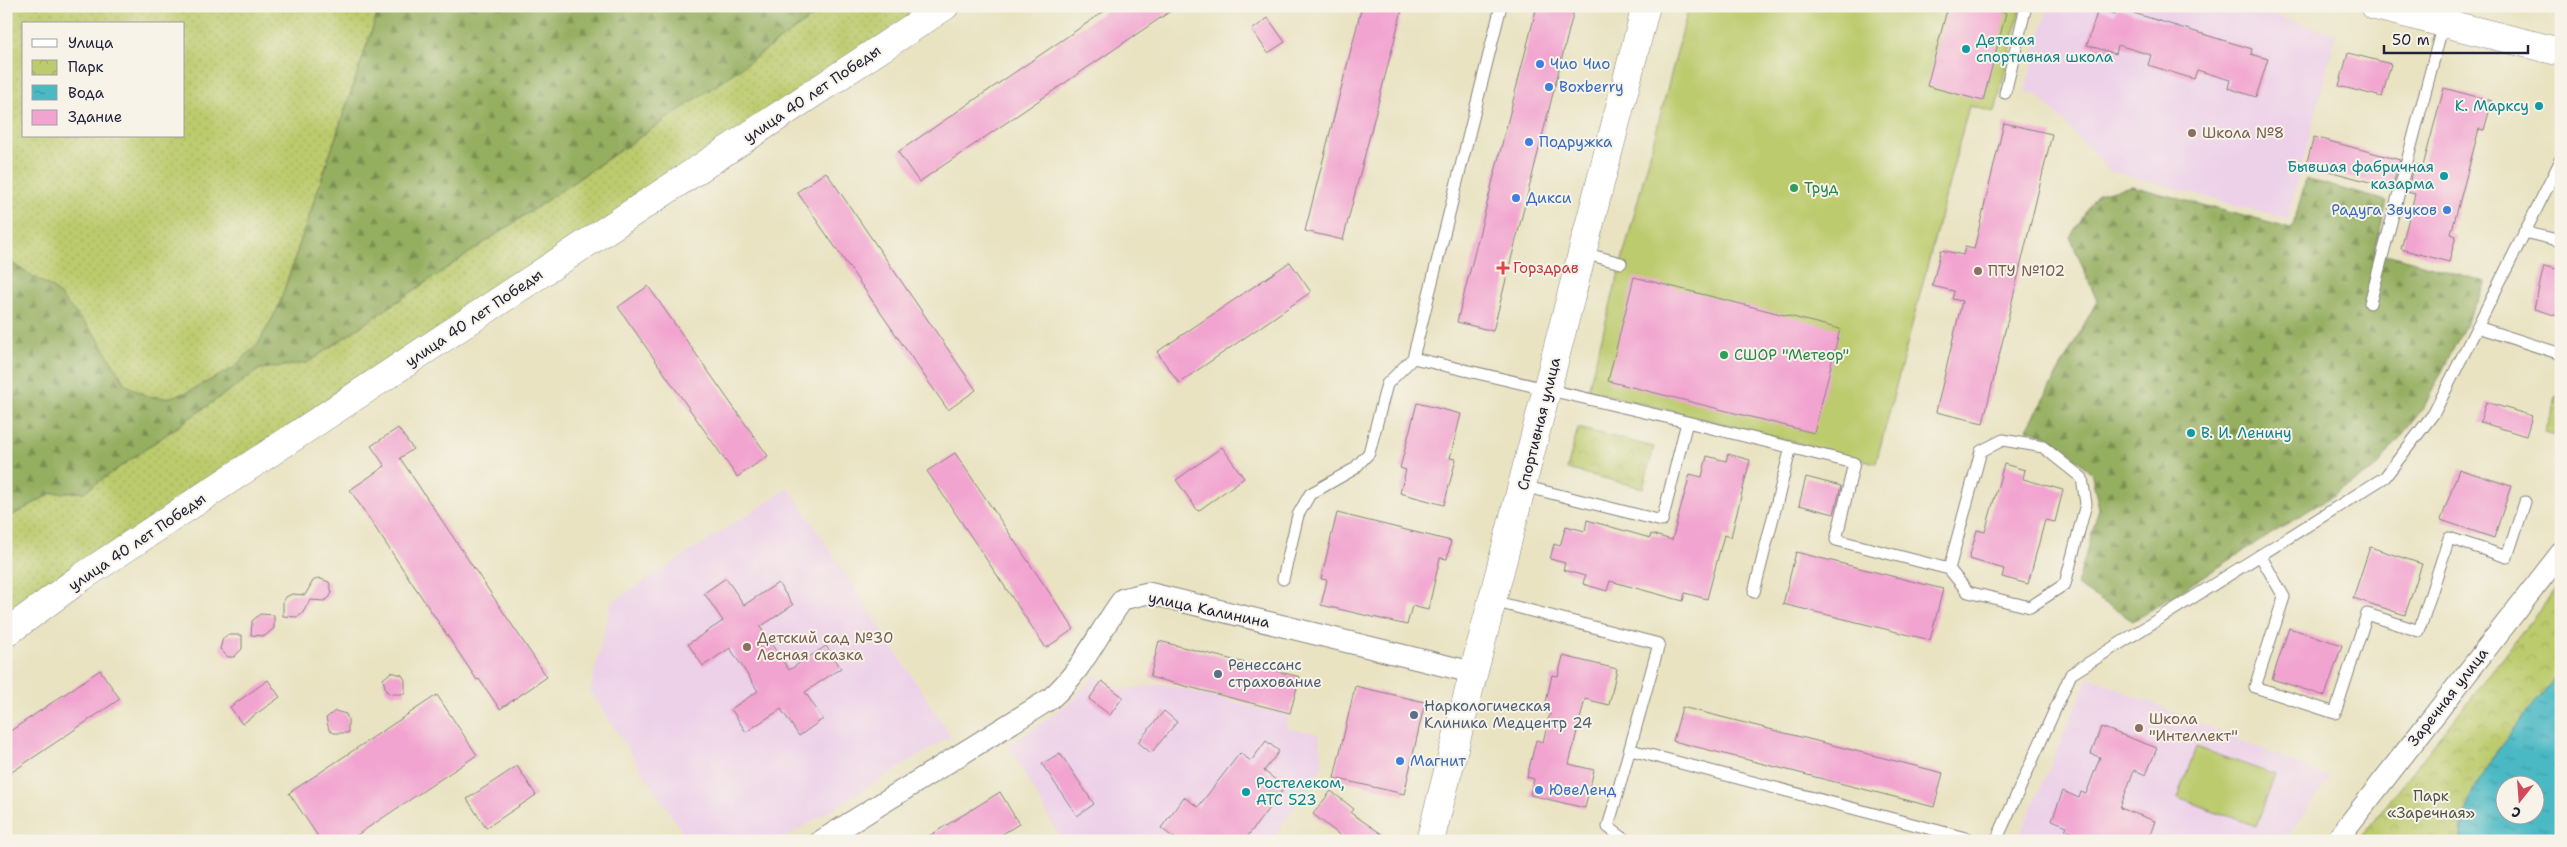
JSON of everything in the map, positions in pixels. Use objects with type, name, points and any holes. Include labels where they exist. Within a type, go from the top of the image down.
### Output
[{"type":"street","name":"улица 40 лет Победы","points":[[6,633],[82,577],[945,6]]},
{"type":"street","name":"Спортивная улица","points":[[1430,841],[1646,6]]},
{"type":"street","points":[[2374,6],[2561,52]]},
{"type":"street","name":"Заречная улица","points":[[2336,841],[2561,553]]},
{"type":"street","name":"улица Калинина","points":[[821,841],[1050,700],[1070,682],[1092,650],[1104,625],[1123,598],[1148,593],[1474,673]]},
{"type":"lane","points":[[1283,579],[1298,515],[1310,494],[1354,469],[1369,453],[1387,384],[1413,358],[1501,6]]},
{"type":"lane","points":[[2005,93],[2026,6]]},
{"type":"lane","points":[[2370,304],[2444,24]]},
{"type":"lane","points":[[1996,841],[2071,674],[2385,477],[2434,413],[2561,160]]},
{"type":"lane","points":[[2524,232],[2561,241]]},
{"type":"lane","points":[[1583,253],[1621,263]]},
{"type":"lane","points":[[2476,327],[2561,354]]},
{"type":"lane","points":[[1413,358],[1854,462],[1836,540],[1949,569],[1968,592],[2030,607],[2064,584],[2086,504],[2082,478],[2043,447],[2003,440],[1981,451],[1949,569]]},
{"type":"lane","points":[[1523,486],[1662,521],[1687,422]]},
{"type":"lane","points":[[1754,592],[1791,447]]},
{"type":"lane","points":[[2260,555],[2284,597],[2255,687],[2335,713],[2367,614],[2419,631],[2450,538],[2507,557],[2525,502]]},
{"type":"lane","points":[[1493,601],[1659,644],[1608,827],[1627,841]]},
{"type":"lane","points":[[1631,750],[1977,841]]},
{"type":"shaded area","name":"Школа №8","points":[[2048,6],[2242,6],[2336,34],[2288,219],[2110,171],[2038,95],[2025,91]]},
{"type":"shaded area","name":"Детский сад №30 Лесная сказка","points":[[789,488],[951,736],[780,841],[688,841],[590,691],[611,603]]},
{"type":"shaded area","points":[[1094,675],[1121,690],[1163,684],[1289,716],[1286,728],[1319,734],[1323,766],[1271,841],[1062,841],[1009,746],[1075,699]]},
{"type":"shaded area","name":"Школа \"Интеллект\"","points":[[2089,677],[2331,778],[2284,841],[2017,841]]},
{"type":"green space","points":[[6,6],[380,6],[278,308],[258,344],[232,369],[186,393],[166,398],[146,396],[125,384],[97,337],[54,289],[6,260]]},
{"type":"green space","points":[[380,6],[828,6],[715,86],[307,363],[260,369],[84,492],[52,493],[6,519],[6,260],[54,289],[97,337],[125,384],[146,396],[166,398],[186,393],[232,369],[258,344],[278,308]]},
{"type":"green space","points":[[828,6],[928,6],[6,623],[6,519],[52,493],[84,492],[260,369],[307,363],[715,86]]},
{"type":"green space","name":"Труд","points":[[1689,6],[2021,6],[1995,112],[1969,106],[1876,463],[1588,390]]},
{"type":"green space","points":[[2306,179],[2387,201],[2375,251],[2487,282],[2424,407],[2376,468],[2133,621],[2077,585],[2099,508],[2091,472],[2049,437],[2027,429],[2097,301],[2070,237],[2097,194],[2132,186],[2292,229]]},
{"type":"green space","points":[[2556,397],[2561,399],[2561,438],[2544,433]]},
{"type":"green space","points":[[1578,428],[1654,447],[1643,488],[1567,469]]},
{"type":"green space","name":"Парк «Заречная»","points":[[2561,583],[2561,672],[2497,751],[2471,798],[2461,826],[2461,841],[2358,841]]},
{"type":"green space","points":[[2196,747],[2275,775],[2256,826],[2178,798]]},
{"type":"water","points":[[2561,672],[2561,841],[2461,841],[2464,819],[2472,796],[2483,773],[2514,729]]},
{"type":"building","points":[[1112,6],[1178,6],[919,182],[898,152]]},
{"type":"building","points":[[1362,6],[1403,6],[1343,240],[1305,231]]},
{"type":"building","points":[[1537,6],[1575,6],[1493,331],[1457,322]]},
{"type":"building","name":"Детская спортивная школа","points":[[1948,6],[1981,6],[2006,13],[1983,101],[1927,86]]},
{"type":"building","points":[[2117,8],[2252,49],[2251,54],[2268,59],[2256,97],[2228,88],[2230,80],[2197,70],[2194,79],[2148,65],[2151,55],[2118,45],[2116,54],[2087,45],[2098,9],[2115,14]]},
{"type":"building","points":[[1268,18],[1285,42],[1268,53],[1252,30]]},
{"type":"building","points":[[2348,53],[2391,64],[2382,97],[2339,86]]},
{"type":"building","points":[[2444,88],[2492,101],[2484,130],[2479,129],[2451,234],[2456,236],[2449,262],[2401,249],[2415,194],[2407,192],[2414,164],[2423,166]]},
{"type":"building","name":"ПТУ №102","points":[[2004,123],[2052,134],[1983,423],[1936,412],[1962,301],[1952,299],[1954,291],[1932,286],[1941,250],[1963,255],[1965,247],[1974,249]]},
{"type":"building","points":[[2314,137],[2400,160],[2392,188],[2306,165]]},
{"type":"building","points":[[826,172],[976,390],[948,410],[797,192]]},
{"type":"building","points":[[1290,262],[1311,292],[1179,383],[1157,352]]},
{"type":"building","points":[[2544,266],[2561,270],[2561,317],[2534,309]]},
{"type":"building","name":"СШОР \"Метеор\"","points":[[1634,277],[1840,329],[1814,433],[1608,381]]},
{"type":"building","points":[[648,286],[768,456],[737,477],[618,307]]},
{"type":"building","points":[[2486,402],[2532,416],[2526,436],[2480,422]]},
{"type":"building","points":[[1417,403],[1461,414],[1450,458],[1456,459],[1444,505],[1400,493],[1406,470],[1400,468]]},
{"type":"building","points":[[398,428],[413,449],[400,458],[547,677],[500,709],[479,679],[477,680],[350,490],[385,466],[371,446]]},
{"type":"building","points":[[1222,447],[1244,478],[1198,511],[1176,480]]},
{"type":"building","points":[[955,453],[1074,629],[1046,648],[927,471]]},
{"type":"building","points":[[1728,454],[1750,460],[1731,537],[1724,535],[1707,599],[1685,593],[1683,601],[1610,581],[1607,591],[1583,584],[1585,576],[1563,570],[1565,563],[1550,559],[1554,544],[1560,546],[1566,526],[1585,531],[1587,520],[1650,538],[1651,534],[1672,540],[1690,474],[1702,477],[1707,456],[1726,461]]},
{"type":"building","points":[[2004,464],[2025,470],[2023,479],[2063,490],[2055,522],[2045,520],[2028,584],[2002,577],[2004,569],[1969,559],[1977,530],[1985,532]]},
{"type":"building","points":[[2459,469],[2511,486],[2494,538],[2441,520]]},
{"type":"building","points":[[1806,477],[1841,486],[1834,514],[1799,505]]},
{"type":"building","points":[[1337,513],[1451,541],[1447,559],[1440,558],[1428,610],[1412,606],[1407,625],[1321,605],[1327,580],[1321,579]]},
{"type":"building","points":[[2370,547],[2422,564],[2405,615],[2353,598]]},
{"type":"building","points":[[1796,552],[1943,589],[1930,640],[1783,604]]},
{"type":"building","points":[[318,578],[329,582],[332,593],[329,598],[324,601],[310,600],[302,614],[297,617],[283,616],[283,602],[286,597],[292,594],[305,595],[313,581]]},
{"type":"building","points":[[726,578],[744,605],[778,583],[793,605],[760,627],[789,670],[826,646],[841,668],[805,692],[823,719],[799,736],[781,709],[746,732],[731,709],[758,691],[730,648],[703,666],[688,644],[723,621],[704,593]]},
{"type":"building","points":[[260,614],[274,615],[274,628],[265,636],[251,635],[252,621]]},
{"type":"building","points":[[2289,628],[2342,645],[2325,696],[2272,679]]},
{"type":"building","points":[[228,635],[242,635],[242,649],[234,657],[228,657],[220,649],[223,638]]},
{"type":"building","points":[[1159,641],[1300,677],[1290,713],[1150,677]]},
{"type":"building","points":[[1563,656],[1617,669],[1609,705],[1585,699],[1569,764],[1594,770],[1585,808],[1530,795],[1534,779],[1527,777],[1536,740],[1543,742],[1550,713],[1544,711],[1552,675],[1558,676]]},
{"type":"building","points":[[100,670],[120,699],[6,776],[6,734]]},
{"type":"building","points":[[391,672],[402,675],[405,680],[405,694],[391,694],[386,691],[383,679]]},
{"type":"building","points":[[268,680],[280,697],[242,724],[230,707]]},
{"type":"building","points":[[1102,681],[1123,697],[1110,715],[1089,699]]},
{"type":"building","points":[[1355,686],[1425,702],[1404,794],[1334,778]]},
{"type":"building","points":[[437,695],[477,755],[348,841],[321,841],[289,793]]},
{"type":"building","points":[[1682,707],[1943,773],[1934,807],[1673,741]]},
{"type":"building","points":[[335,711],[346,714],[348,733],[334,733],[329,730],[326,718]]},
{"type":"building","points":[[1164,711],[1177,722],[1151,753],[1138,742]]},
{"type":"building","points":[[2101,727],[2157,748],[2146,775],[2134,770],[2120,808],[2155,821],[2148,841],[2069,841],[2072,832],[2065,830],[2067,826],[2052,820],[2063,791],[2079,798],[2081,792],[2086,794],[2100,757],[2091,754]]},
{"type":"building","name":"Ростелеком, АТС 523","points":[[1266,741],[1279,751],[1264,771],[1285,787],[1244,841],[1178,841],[1161,828],[1184,797],[1198,807],[1240,753],[1251,761]]},
{"type":"building","points":[[1060,753],[1094,804],[1077,816],[1042,764]]},
{"type":"building","points":[[517,766],[536,795],[486,828],[467,799]]},
{"type":"building","points":[[1331,791],[1354,809],[1351,813],[1392,841],[1347,841],[1313,814]]},
{"type":"building","points":[[1000,792],[1019,824],[991,841],[921,841]]},
{"type":"place","name":"Детская спортивная школа","points":[[1966,49]]},
{"type":"place","name":"Чио Чио","points":[[1540,64]]},
{"type":"place","name":"Boxberry","points":[[1549,87]]},
{"type":"place","name":"К. Марксу","points":[[2539,106]]},
{"type":"place","name":"Школа №8","points":[[2192,133]]},
{"type":"place","name":"Подружка","points":[[1529,142]]},
{"type":"place","name":"Бывшая фабричная казарма","points":[[2444,176]]},
{"type":"place","name":"Труд","points":[[1794,188]]},
{"type":"place","name":"Дикси","points":[[1516,198]]},
{"type":"place","name":"Радуга Звуков","points":[[2447,210]]},
{"type":"place","name":"Горздрав","points":[[1503,268]]},
{"type":"place","name":"ПТУ №102","points":[[1978,271]]},
{"type":"place","name":"СШОР \"Метеор\"","points":[[1724,355]]},
{"type":"place","name":"В. И. Ленину","points":[[2191,433]]},
{"type":"place","name":"Детский сад №30 Лесная сказка","points":[[747,647]]},
{"type":"place","name":"Ренессанс страхование","points":[[1218,674]]},
{"type":"place","name":"Наркологическая Клиника Медцентр 24","points":[[1414,715]]},
{"type":"place","name":"Школа \"Интеллект\"","points":[[2139,728]]},
{"type":"place","name":"Магнит","points":[[1400,761]]},
{"type":"place","name":"ЮвеЛенд","points":[[1539,790]]},
{"type":"place","name":"Ростелеком, АТС 523","points":[[1246,792]]}]
